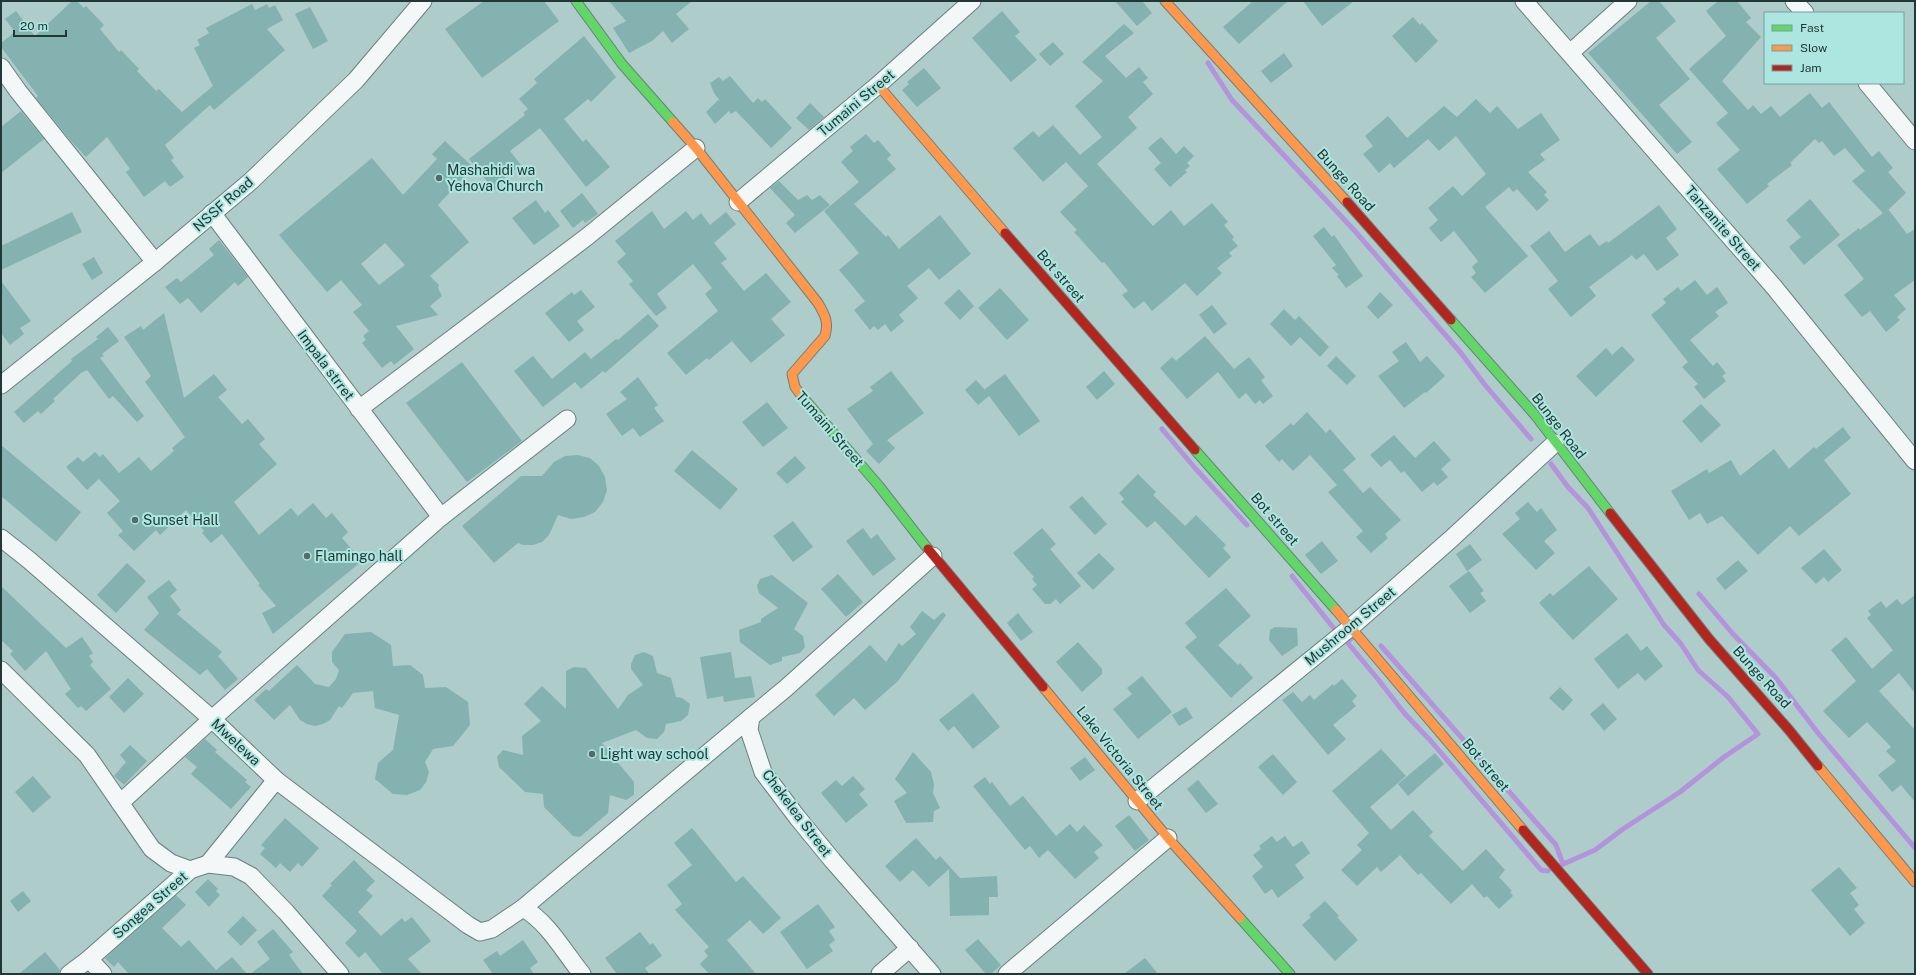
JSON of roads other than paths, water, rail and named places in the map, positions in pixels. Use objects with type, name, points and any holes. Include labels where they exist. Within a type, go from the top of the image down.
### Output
[{"type":"street","name":"NSSF Road","points":[[1,385],[155,262],[267,165],[356,80],[423,1]]},
{"type":"street","name":"Tumaini Street","points":[[576,1],[622,64],[696,148],[818,303],[827,319],[827,328],[819,345],[796,365],[792,374],[795,387],[804,402],[879,486],[933,556]]},
{"type":"street","name":"Tumaini Street","points":[[738,202],[878,85],[972,1]]},
{"type":"street","name":"Bunge Road","points":[[1165,1],[1361,218],[1535,415],[1555,443],[1710,639],[1790,730],[1859,816],[1915,882]]},
{"type":"street","name":"Tanzanite Street","points":[[1524,1],[1774,287],[1915,461]]},
{"type":"street","points":[[1570,53],[1628,1]]},
{"type":"street","points":[[1794,1],[1804,12]]},
{"type":"street","points":[[1,67],[18,91],[155,262]]},
{"type":"street","points":[[1868,84],[1915,141]]},
{"type":"street","name":"Bot street","points":[[878,85],[1010,240],[1351,627],[1552,866],[1648,974]]},
{"type":"street","points":[[359,409],[588,236],[696,148]]},
{"type":"street","name":"Impala strret","points":[[212,213],[441,516]]},
{"type":"street","points":[[120,803],[212,718],[441,516],[567,419]]},
{"type":"street","name":"Mushroom Street","points":[[1137,801],[1351,627],[1452,539],[1555,443]]},
{"type":"street","name":"Mwelewa","points":[[1,538],[29,560],[212,718],[276,780],[468,926],[480,932],[492,929],[523,908]]},
{"type":"street","points":[[582,974],[545,927],[533,914],[523,908],[786,688],[933,556]]},
{"type":"street","name":"Lake Victoria Street","points":[[933,556],[985,616],[1168,838],[1290,974]]},
{"type":"street","points":[[1,670],[87,755],[152,849],[171,863],[190,870]]},
{"type":"street","name":"Chekelea Street","points":[[750,717],[749,730],[763,772],[829,855],[932,974]]},
{"type":"street","points":[[208,864],[276,780]]},
{"type":"street","points":[[1006,974],[1168,838]]},
{"type":"street","name":"Songea Street","points":[[69,974],[89,959],[190,870],[208,864],[234,867],[251,876],[291,918],[340,974]]},
{"type":"street","points":[[880,974],[910,948]]},
{"type":"street","points":[[89,959],[103,974]]},
{"type":"waterway","points":[[1208,63],[1232,100],[1354,230],[1461,353],[1485,385],[1531,439]]},
{"type":"waterway","points":[[1162,429],[1247,525]]},
{"type":"waterway","points":[[1551,464],[1568,487],[1588,508],[1664,625],[1681,644],[1698,670],[1728,697],[1758,734],[1724,757],[1680,792],[1623,829],[1595,850],[1561,865]]},
{"type":"waterway","points":[[1292,576],[1336,631]]},
{"type":"waterway","points":[[1699,594],[1733,634],[1776,678],[1818,733],[1915,848]]},
{"type":"waterway","points":[[1354,636],[1347,642],[1405,714],[1430,740],[1541,870],[1548,871]]},
{"type":"waterway","points":[[1381,646],[1556,845],[1563,864]]},
{"type":"place","name":"Mashahidi wa Yehova Church","points":[[439,178]]},
{"type":"place","name":"Sunset Hall","points":[[135,520]]},
{"type":"place","name":"Flamingo hall","points":[[307,556]]},
{"type":"place","name":"Light way school","points":[[592,754]]}]
